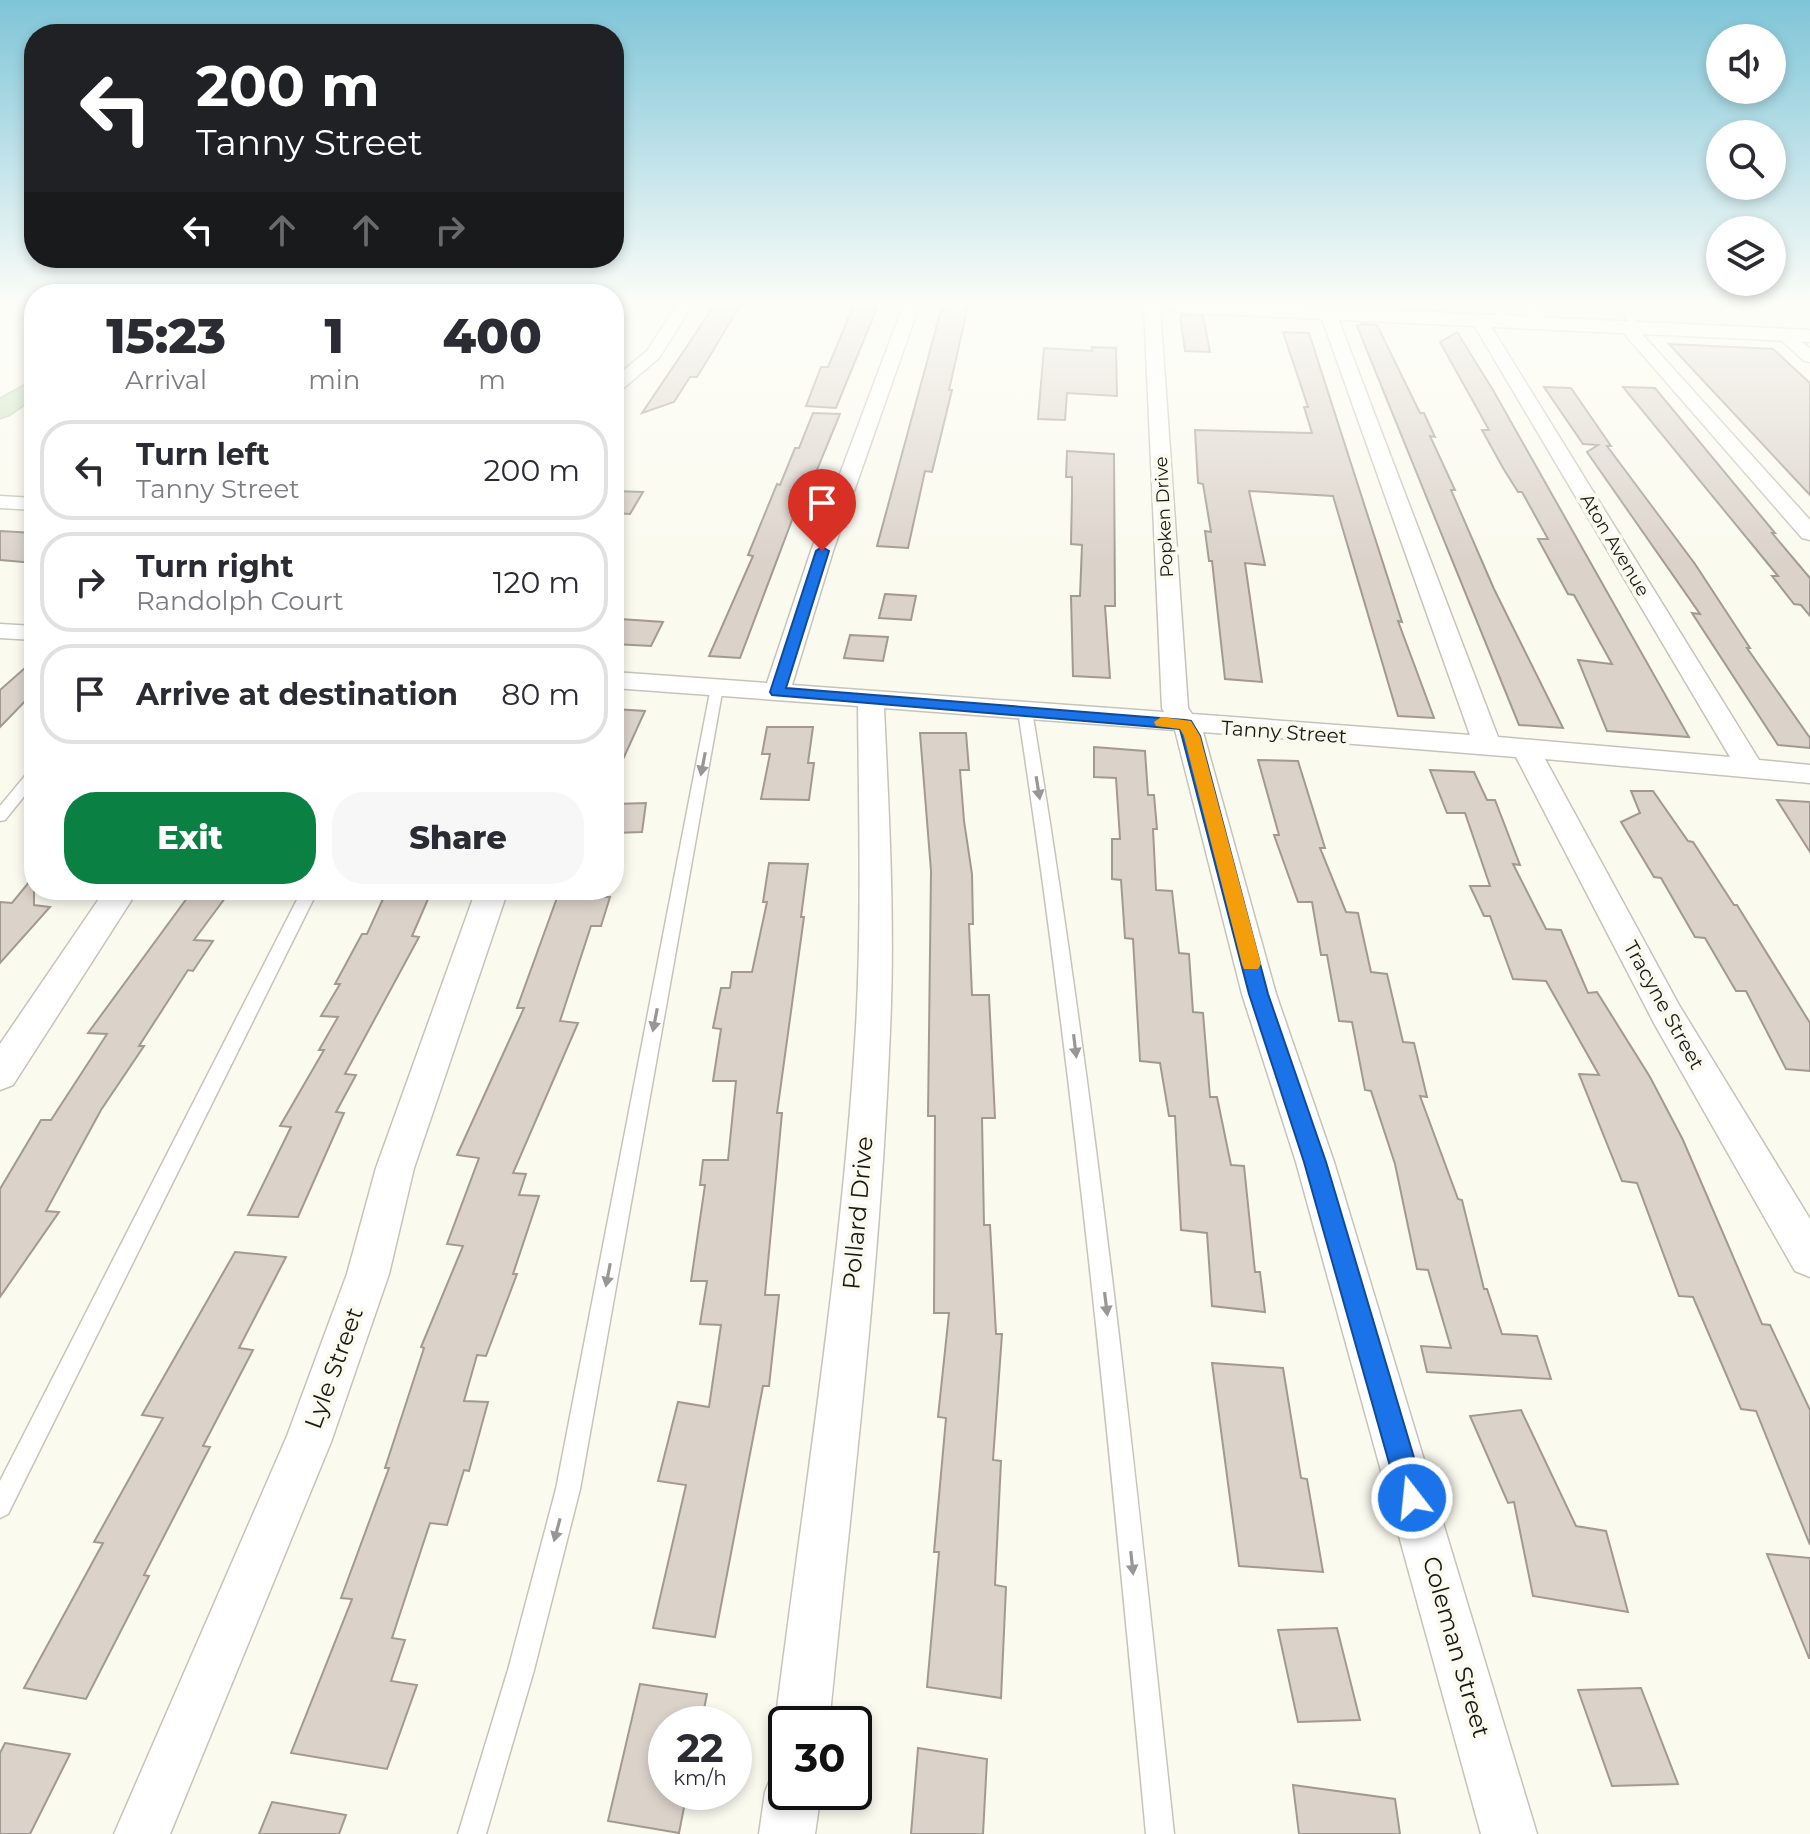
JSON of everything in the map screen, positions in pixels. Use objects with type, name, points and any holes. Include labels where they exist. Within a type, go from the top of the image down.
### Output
[{"type":"main road","points":[[0,410],[24,394]]},
{"type":"street","points":[[777,692],[822,551],[880,392]]},
{"type":"street","name":"Popken Drive","points":[[1157,392],[1175,708],[1185,725]]},
{"type":"street","points":[[1357,392],[1487,745]]},
{"type":"street","name":"Aton Avenue","points":[[1537,392],[1751,769]]},
{"type":"street","points":[[1688,392],[1810,533]]},
{"type":"street","points":[[0,502],[24,503]]},
{"type":"street","points":[[2,634],[24,633]]},
{"type":"street","name":"Tanny Street","points":[[624,681],[1185,725],[1487,745],[1810,774]]},
{"type":"street","name":"Pollard Drive","points":[[804,1706],[861,1200],[873,1027],[876,894],[871,699]]},
{"type":"street","name":"Coleman Street","points":[[1185,725],[1192,736],[1259,994],[1315,1162],[1509,1834]]},
{"type":"street","name":"Tracyne Street","points":[[1526,749],[1667,1015],[1810,1257]]},
{"type":"street","points":[[0,1074],[115,900]]},
{"type":"street","name":"Lyle Street","points":[[142,1834],[308,1442],[368,1274],[395,1168],[489,900]]},
{"type":"street","points":[[787,1834],[790,1810]]},
{"type":"lane","points":[[472,1834],[521,1670],[568,1489],[717,687]]},
{"type":"lane","points":[[1025,711],[1062,940],[1103,1279],[1160,1834]]},
{"type":"lane","points":[[0,816],[24,786]]},
{"type":"lane","points":[[0,1506],[305,900]]},
{"type":"building","points":[[656,392],[681,392],[674,402],[642,413]]},
{"type":"building","points":[[812,392],[843,392],[836,408],[806,406]]},
{"type":"building","points":[[919,392],[952,392],[932,472],[925,471],[908,548],[877,546]]},
{"type":"building","points":[[1040,392],[1117,392],[1117,396],[1067,393],[1065,420],[1038,419]]},
{"type":"building","points":[[1303,392],[1328,392],[1402,622],[1398,621],[1434,718],[1398,716],[1333,496],[1249,491],[1265,565],[1245,563],[1262,682],[1225,679],[1212,561],[1209,561],[1205,531],[1211,532],[1203,484],[1198,483],[1195,430],[1312,433],[1304,407],[1308,407]]},
{"type":"building","points":[[1384,392],[1410,392],[1420,413],[1424,413],[1435,437],[1430,436],[1455,490],[1451,490],[1494,589],[1563,728],[1519,725]]},
{"type":"building","points":[[1468,392],[1494,392],[1689,737],[1607,731],[1578,660],[1612,664],[1574,595],[1568,594],[1538,539],[1548,539],[1482,430],[1489,430]]},
{"type":"building","points":[[1547,392],[1573,392],[1611,446],[1607,446],[1695,564],[1750,648],[1747,648],[1810,738],[1810,748],[1778,745],[1692,613],[1700,614],[1587,452],[1598,445],[1583,444]]},
{"type":"building","points":[[1627,392],[1658,392],[1775,533],[1772,533],[1810,578],[1810,616],[1801,605],[1794,604],[1772,576],[1778,576]]},
{"type":"building","points":[[1713,392],[1810,392],[1810,495]]},
{"type":"building","points":[[813,413],[840,414],[805,499],[800,499],[740,658],[709,656],[753,556],[748,555],[777,484],[780,485],[795,448],[799,448]]},
{"type":"building","points":[[1067,451],[1114,454],[1115,606],[1105,606],[1110,678],[1073,676],[1071,596],[1080,596],[1082,545],[1071,544],[1072,477],[1066,477]]},
{"type":"building","points":[[624,491],[643,492],[630,514],[624,514]]},
{"type":"building","points":[[0,531],[24,532],[24,562],[0,560]]},
{"type":"building","points":[[885,594],[916,596],[911,620],[879,618]]},
{"type":"building","points":[[624,619],[663,622],[651,646],[624,645]]},
{"type":"building","points":[[850,635],[888,637],[883,661],[844,658]]},
{"type":"building","points":[[24,669],[24,702],[0,727],[0,690]]},
{"type":"building","points":[[624,710],[645,711],[624,757]]},
{"type":"building","points":[[767,727],[813,727],[808,763],[814,763],[809,800],[761,799],[770,754],[762,754]]},
{"type":"building","points":[[920,733],[966,733],[969,770],[960,770],[972,874],[973,924],[969,924],[972,995],[989,995],[995,1118],[982,1118],[984,1225],[990,1225],[996,1334],[1002,1334],[993,1460],[1001,1461],[995,1585],[1006,1587],[1001,1698],[927,1687],[939,1552],[934,1552],[946,1418],[938,1417],[949,1313],[934,1313],[935,1116],[928,1116],[931,871]]},
{"type":"building","points":[[1094,747],[1145,751],[1148,795],[1154,795],[1157,829],[1153,829],[1156,890],[1172,891],[1179,953],[1189,954],[1193,1012],[1203,1013],[1210,1097],[1217,1097],[1231,1165],[1244,1166],[1255,1272],[1260,1272],[1265,1312],[1212,1306],[1207,1233],[1181,1230],[1175,1116],[1169,1116],[1160,1063],[1140,1061],[1133,939],[1125,938],[1121,880],[1112,879],[1112,839],[1120,839],[1116,778],[1094,777]]},
{"type":"building","points":[[1258,760],[1298,761],[1325,848],[1320,848],[1346,912],[1358,913],[1371,972],[1387,974],[1403,1042],[1414,1043],[1427,1097],[1420,1096],[1458,1199],[1462,1200],[1484,1289],[1487,1289],[1502,1334],[1537,1336],[1551,1379],[1427,1372],[1421,1346],[1451,1348],[1428,1270],[1417,1269],[1395,1164],[1371,1091],[1365,1090],[1352,1022],[1339,1021],[1327,955],[1321,955],[1312,902],[1298,902],[1274,835],[1279,835]]},
{"type":"building","points":[[1430,770],[1474,772],[1487,800],[1495,800],[1520,865],[1513,864],[1546,929],[1561,930],[1588,993],[1597,992],[1650,1077],[1683,1140],[1762,1324],[1770,1325],[1810,1410],[1810,1545],[1756,1411],[1741,1409],[1693,1297],[1679,1296],[1637,1183],[1622,1181],[1579,1074],[1599,1075],[1546,981],[1513,979],[1490,916],[1484,916],[1470,886],[1490,886],[1465,813],[1447,813]]},
{"type":"building","points":[[1631,791],[1653,791],[1688,841],[1693,842],[1734,905],[1737,905],[1810,1023],[1810,1071],[1786,1069],[1746,991],[1736,991],[1705,938],[1695,937],[1661,878],[1654,877],[1621,822],[1640,813]]},
{"type":"building","points":[[1777,800],[1810,802],[1810,852]]},
{"type":"building","points":[[646,803],[642,832],[624,833],[624,804]]},
{"type":"building","points":[[769,863],[808,864],[801,917],[804,917],[777,1113],[782,1113],[765,1295],[779,1295],[769,1386],[763,1386],[715,1637],[653,1628],[686,1485],[658,1481],[678,1402],[709,1407],[721,1325],[700,1324],[707,1281],[691,1281],[705,1185],[700,1185],[703,1160],[728,1160],[736,1081],[713,1081],[721,1029],[713,1028],[721,988],[730,988],[732,972],[752,972],[767,902],[763,902]]},
{"type":"building","points":[[24,888],[24,900],[34,900],[34,905],[50,907],[0,963],[0,902],[12,903]]},
{"type":"building","points":[[186,900],[224,900],[194,940],[213,941],[193,971],[188,970],[139,1046],[144,1046],[101,1110],[46,1211],[59,1212],[0,1297],[0,1189],[41,1120],[51,1120],[107,1034],[88,1033]]},
{"type":"building","points":[[382,900],[428,900],[412,936],[419,937],[345,1074],[356,1075],[336,1112],[344,1113],[298,1217],[248,1215],[291,1127],[280,1126],[324,1050],[319,1050],[338,1017],[321,1016],[340,984],[335,984],[362,934],[367,934]]},
{"type":"building","points":[[556,900],[609,900],[601,926],[591,926],[560,1021],[578,1023],[513,1173],[526,1174],[519,1195],[539,1196],[513,1274],[517,1274],[486,1356],[477,1355],[464,1401],[488,1402],[469,1471],[464,1470],[447,1525],[430,1523],[392,1638],[405,1640],[391,1681],[417,1685],[387,1769],[291,1753],[352,1599],[341,1598],[389,1468],[385,1468],[424,1348],[421,1347],[463,1246],[447,1244],[479,1158],[457,1155],[524,1008],[517,1008]]},
{"type":"building","points":[[235,1252],[286,1257],[239,1348],[253,1350],[203,1446],[210,1447],[144,1575],[149,1576],[86,1699],[24,1688],[103,1543],[94,1542],[163,1418],[142,1415]]},
{"type":"building","points":[[1212,1363],[1283,1368],[1301,1478],[1307,1479],[1323,1572],[1239,1566]]},
{"type":"building","points":[[1521,1410],[1576,1526],[1606,1531],[1628,1612],[1533,1596],[1514,1502],[1508,1503],[1470,1416]]},
{"type":"building","points":[[1767,1554],[1810,1558],[1810,1658],[1809,1658]]},
{"type":"building","points":[[1337,1628],[1360,1720],[1298,1722],[1278,1630]]},
{"type":"building","points":[[640,1684],[707,1694],[705,1706],[648,1706],[648,1810],[683,1810],[679,1833],[608,1821]]},
{"type":"building","points":[[1641,1688],[1678,1784],[1612,1786],[1578,1690]]},
{"type":"building","points":[[5,1743],[70,1754],[30,1834],[0,1834],[0,1753]]},
{"type":"building","points":[[918,1748],[987,1759],[983,1834],[911,1834]]},
{"type":"building","points":[[1293,1785],[1395,1799],[1400,1834],[1299,1834]]},
{"type":"building","points":[[272,1802],[346,1815],[339,1834],[259,1834]]},
{"type":"slow traffic","points":[[1161,722],[1185,725],[1192,736],[1251,964]]},
{"type":"route","points":[[822,551],[777,692],[1185,725],[1192,736],[1259,994],[1315,1162],[1412,1498]]}]
